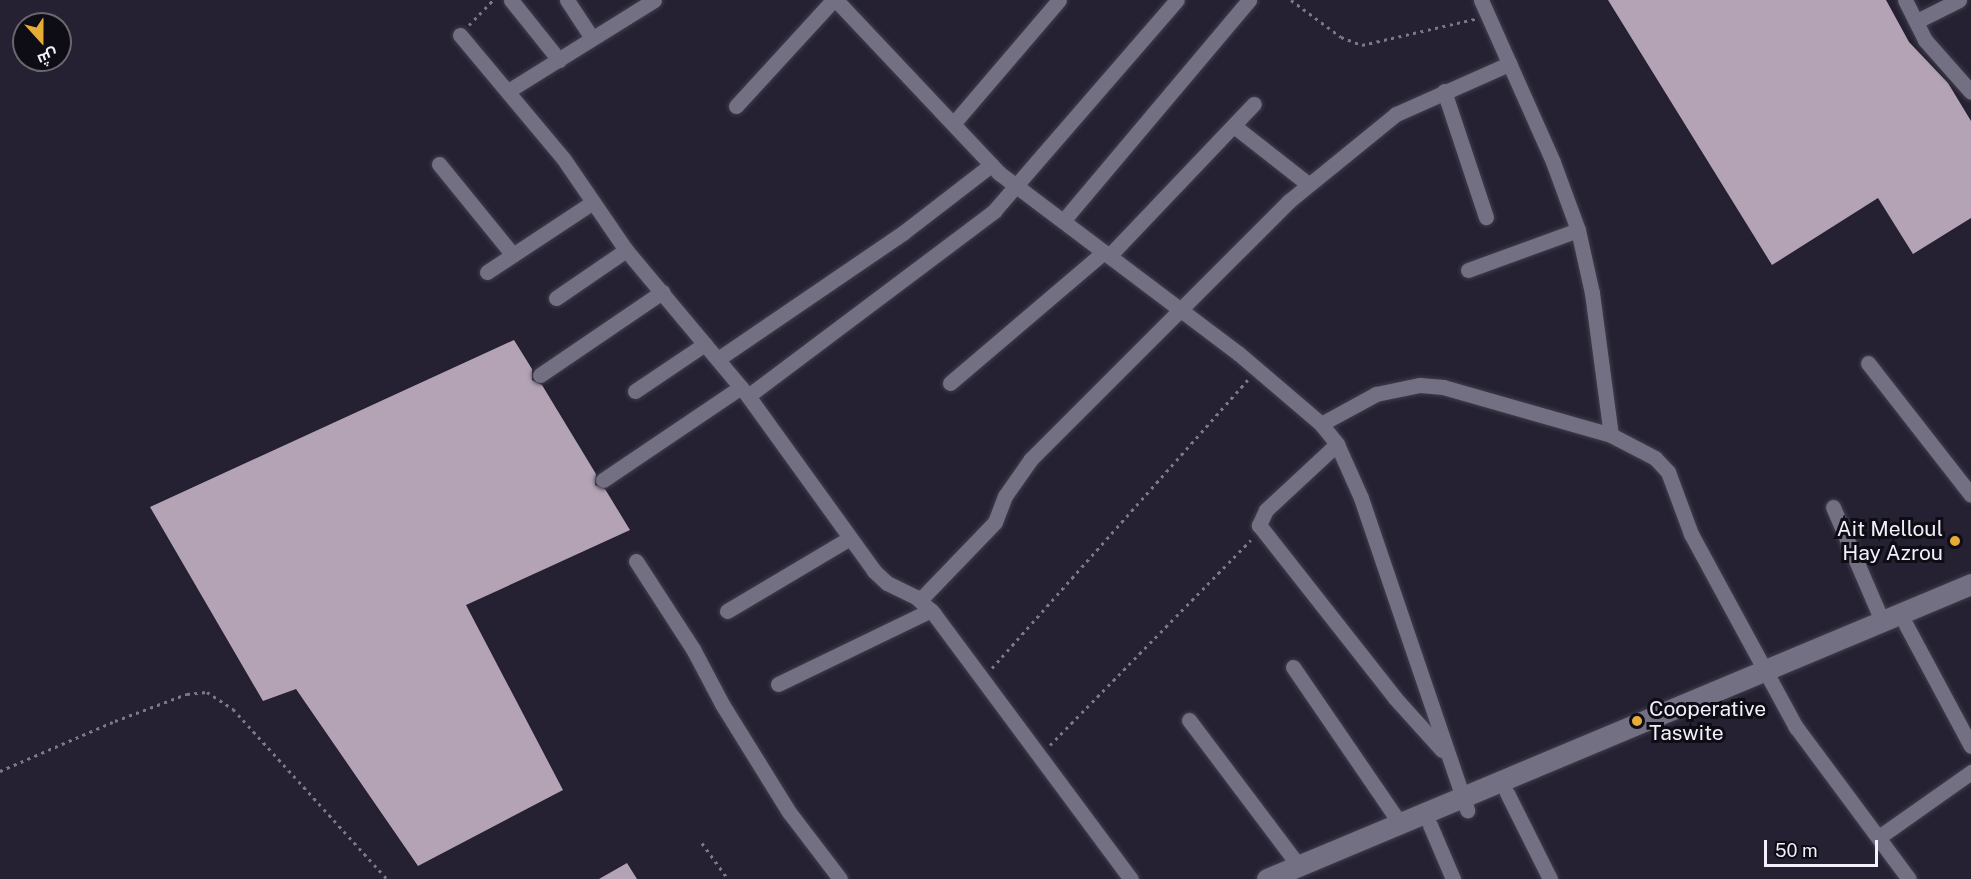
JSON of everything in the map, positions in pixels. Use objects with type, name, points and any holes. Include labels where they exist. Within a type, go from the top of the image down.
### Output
[{"type":"main road","points":[[1299,872],[1400,823],[1464,803],[1507,793],[1767,676],[1881,621],[1971,584]]},
{"type":"main road","points":[[1267,879],[1299,872],[1430,825],[1464,803],[1767,676],[1906,625],[1971,597]]},
{"type":"street","points":[[512,0],[559,60]]},
{"type":"street","points":[[567,0],[592,38]]},
{"type":"street","points":[[508,91],[654,0]]},
{"type":"street","points":[[736,106],[834,0],[991,165],[1015,186],[1258,369],[1321,424],[1337,444],[1361,498],[1464,803]]},
{"type":"street","points":[[953,124],[1059,0]]},
{"type":"street","points":[[603,480],[745,392],[986,218],[1177,0]]},
{"type":"street","points":[[1063,221],[1249,0]]},
{"type":"street","points":[[1481,0],[1553,162],[1578,230],[1594,303],[1611,435]]},
{"type":"street","points":[[1905,0],[1925,40],[1971,92]]},
{"type":"street","points":[[1917,21],[1959,0]]},
{"type":"street","points":[[459,35],[508,91],[593,202],[626,250],[745,392],[850,538],[887,583],[925,605],[983,679],[1131,879]]},
{"type":"street","points":[[778,684],[925,605],[995,522],[1005,496],[1031,459],[1308,184],[1396,114],[1509,64]]},
{"type":"street","points":[[1444,91],[1486,217]]},
{"type":"street","points":[[950,383],[1107,254],[1254,104]]},
{"type":"street","points":[[1234,126],[1308,184]]},
{"type":"street","points":[[439,164],[513,255]]},
{"type":"street","points":[[718,359],[904,232],[991,165]]},
{"type":"street","points":[[487,272],[593,202]]},
{"type":"street","points":[[1468,270],[1578,230]]},
{"type":"street","points":[[556,298],[626,250]]},
{"type":"street","points":[[540,375],[662,292]]},
{"type":"street","points":[[635,391],[705,344]]},
{"type":"street","points":[[1868,363],[1971,495]]},
{"type":"street","points":[[1321,424],[1376,394],[1420,385],[1443,387],[1611,435],[1655,458],[1668,472],[1691,534],[1796,727],[1909,879]]},
{"type":"street","points":[[1337,444],[1266,510],[1259,518],[1261,530],[1395,698],[1447,755]]},
{"type":"street","points":[[1833,507],[1881,621]]},
{"type":"street","points":[[727,611],[850,538]]},
{"type":"street","points":[[636,561],[693,649],[722,704],[789,812],[840,879]]},
{"type":"street","points":[[1906,625],[1971,746]]},
{"type":"street","points":[[1293,667],[1400,823]]},
{"type":"street","points":[[1189,720],[1299,872]]},
{"type":"street","points":[[1879,837],[1971,772]]},
{"type":"street","points":[[1507,793],[1551,879]]},
{"type":"street","points":[[1430,825],[1453,879]]},
{"type":"path","points":[[459,35],[493,0]]},
{"type":"path","points":[[1292,0],[1341,37],[1362,45],[1488,16]]},
{"type":"path","points":[[983,679],[1258,369]]},
{"type":"path","points":[[1040,755],[1261,530]]},
{"type":"path","points":[[0,771],[172,700],[196,693],[212,694],[233,708],[387,879]]},
{"type":"path","points":[[702,843],[728,879]]},
{"type":"building","points":[[1608,0],[1886,0],[1909,42],[1948,83],[1971,121],[1971,218],[1913,254],[1878,198],[1772,265]]},
{"type":"building","points":[[514,340],[532,369],[532,380],[542,385],[596,474],[595,485],[605,489],[630,530],[466,605],[563,790],[418,866],[296,689],[263,701],[150,507]]},
{"type":"building","points":[[627,863],[637,879],[599,879]]},
{"type":"place","name":"Ait Melloul Hay Azrou","points":[[1955,541]]},
{"type":"place","name":"Cooperative Taswite","points":[[1637,721]]}]
